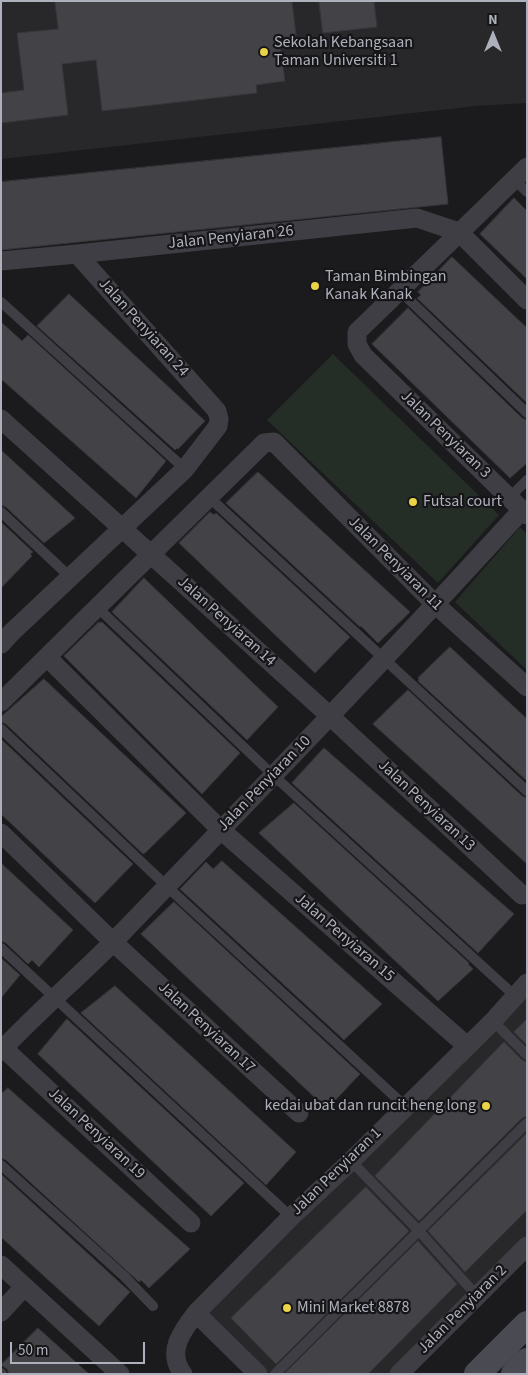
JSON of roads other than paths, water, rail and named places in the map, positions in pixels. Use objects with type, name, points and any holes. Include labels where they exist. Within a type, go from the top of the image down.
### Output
[{"type":"main road","points":[[477,1374],[527,1324]]},
{"type":"main road","points":[[514,1374],[527,1361]]},
{"type":"street","points":[[400,290],[459,232],[522,180]]},
{"type":"street","name":"Jalan Penyiaran 26","points":[[1,261],[417,218],[459,232]]},
{"type":"street","points":[[459,232],[527,300]]},
{"type":"street","name":"Jalan Penyiaran 24","points":[[77,254],[217,411],[218,426],[185,469]]},
{"type":"street","name":"Jalan Penyiaran 3","points":[[400,290],[358,332],[356,344],[363,355],[519,508]]},
{"type":"street","name":"Jalan Penyiaran 14","points":[[1,419],[330,716]]},
{"type":"street","name":"Jalan Penyiaran 11","points":[[210,498],[264,443],[274,442],[436,605],[527,687]]},
{"type":"street","points":[[4,633],[70,576],[185,469]]},
{"type":"street","points":[[1,702],[210,498]]},
{"type":"street","name":"Jalan Penyiaran 10","points":[[2,1048],[113,942],[221,830],[436,605],[519,508]]},
{"type":"street","name":"Jalan Penyiaran 15","points":[[47,657],[221,830],[467,1046]]},
{"type":"street","name":"Jalan Penyiaran 13","points":[[330,716],[522,895]]},
{"type":"street","name":"Jalan Penyiaran 17","points":[[1,833],[113,942],[299,1113]]},
{"type":"street","name":"Jalan Penyiaran 1","points":[[183,1374],[179,1369],[175,1351],[183,1330],[196,1313],[291,1216],[351,1161],[521,990]]},
{"type":"street","name":"Jalan Penyiaran 19","points":[[2,1048],[191,1223]]},
{"type":"street","name":"Jalan Penyiaran 2","points":[[399,1374],[527,1246]]},
{"type":"street","points":[[1,1265],[120,1374]]},
{"type":"street","points":[[1,1312],[24,1287]]},
{"type":"street","points":[[196,1313],[258,1374]]},
{"type":"lane","points":[[400,290],[527,413]]},
{"type":"lane","points":[[1,302],[185,469]]},
{"type":"lane","points":[[519,508],[527,480]]},
{"type":"lane","points":[[210,498],[527,791]]},
{"type":"lane","points":[[1,512],[70,576]]},
{"type":"lane","points":[[98,608],[273,775],[521,990]]},
{"type":"lane","points":[[1,728],[166,886],[405,1106]]},
{"type":"lane","points":[[1,948],[291,1216]]},
{"type":"lane","points":[[493,1020],[527,1055]]},
{"type":"lane","points":[[276,1374],[527,1124]]},
{"type":"lane","points":[[351,1161],[477,1296]]},
{"type":"lane","points":[[1,1165],[124,1276],[153,1306]]},
{"type":"place","name":"Sekolah Kebangsaan Taman Universiti 1","points":[[264,52]]},
{"type":"place","name":"Taman Bimbingan Kanak Kanak","points":[[315,286]]},
{"type":"place","name":"Futsal court","points":[[413,502]]},
{"type":"place","name":"kedai ubat dan runcit heng long","points":[[486,1106]]},
{"type":"place","name":"Mini Market 8878","points":[[287,1308]]}]
